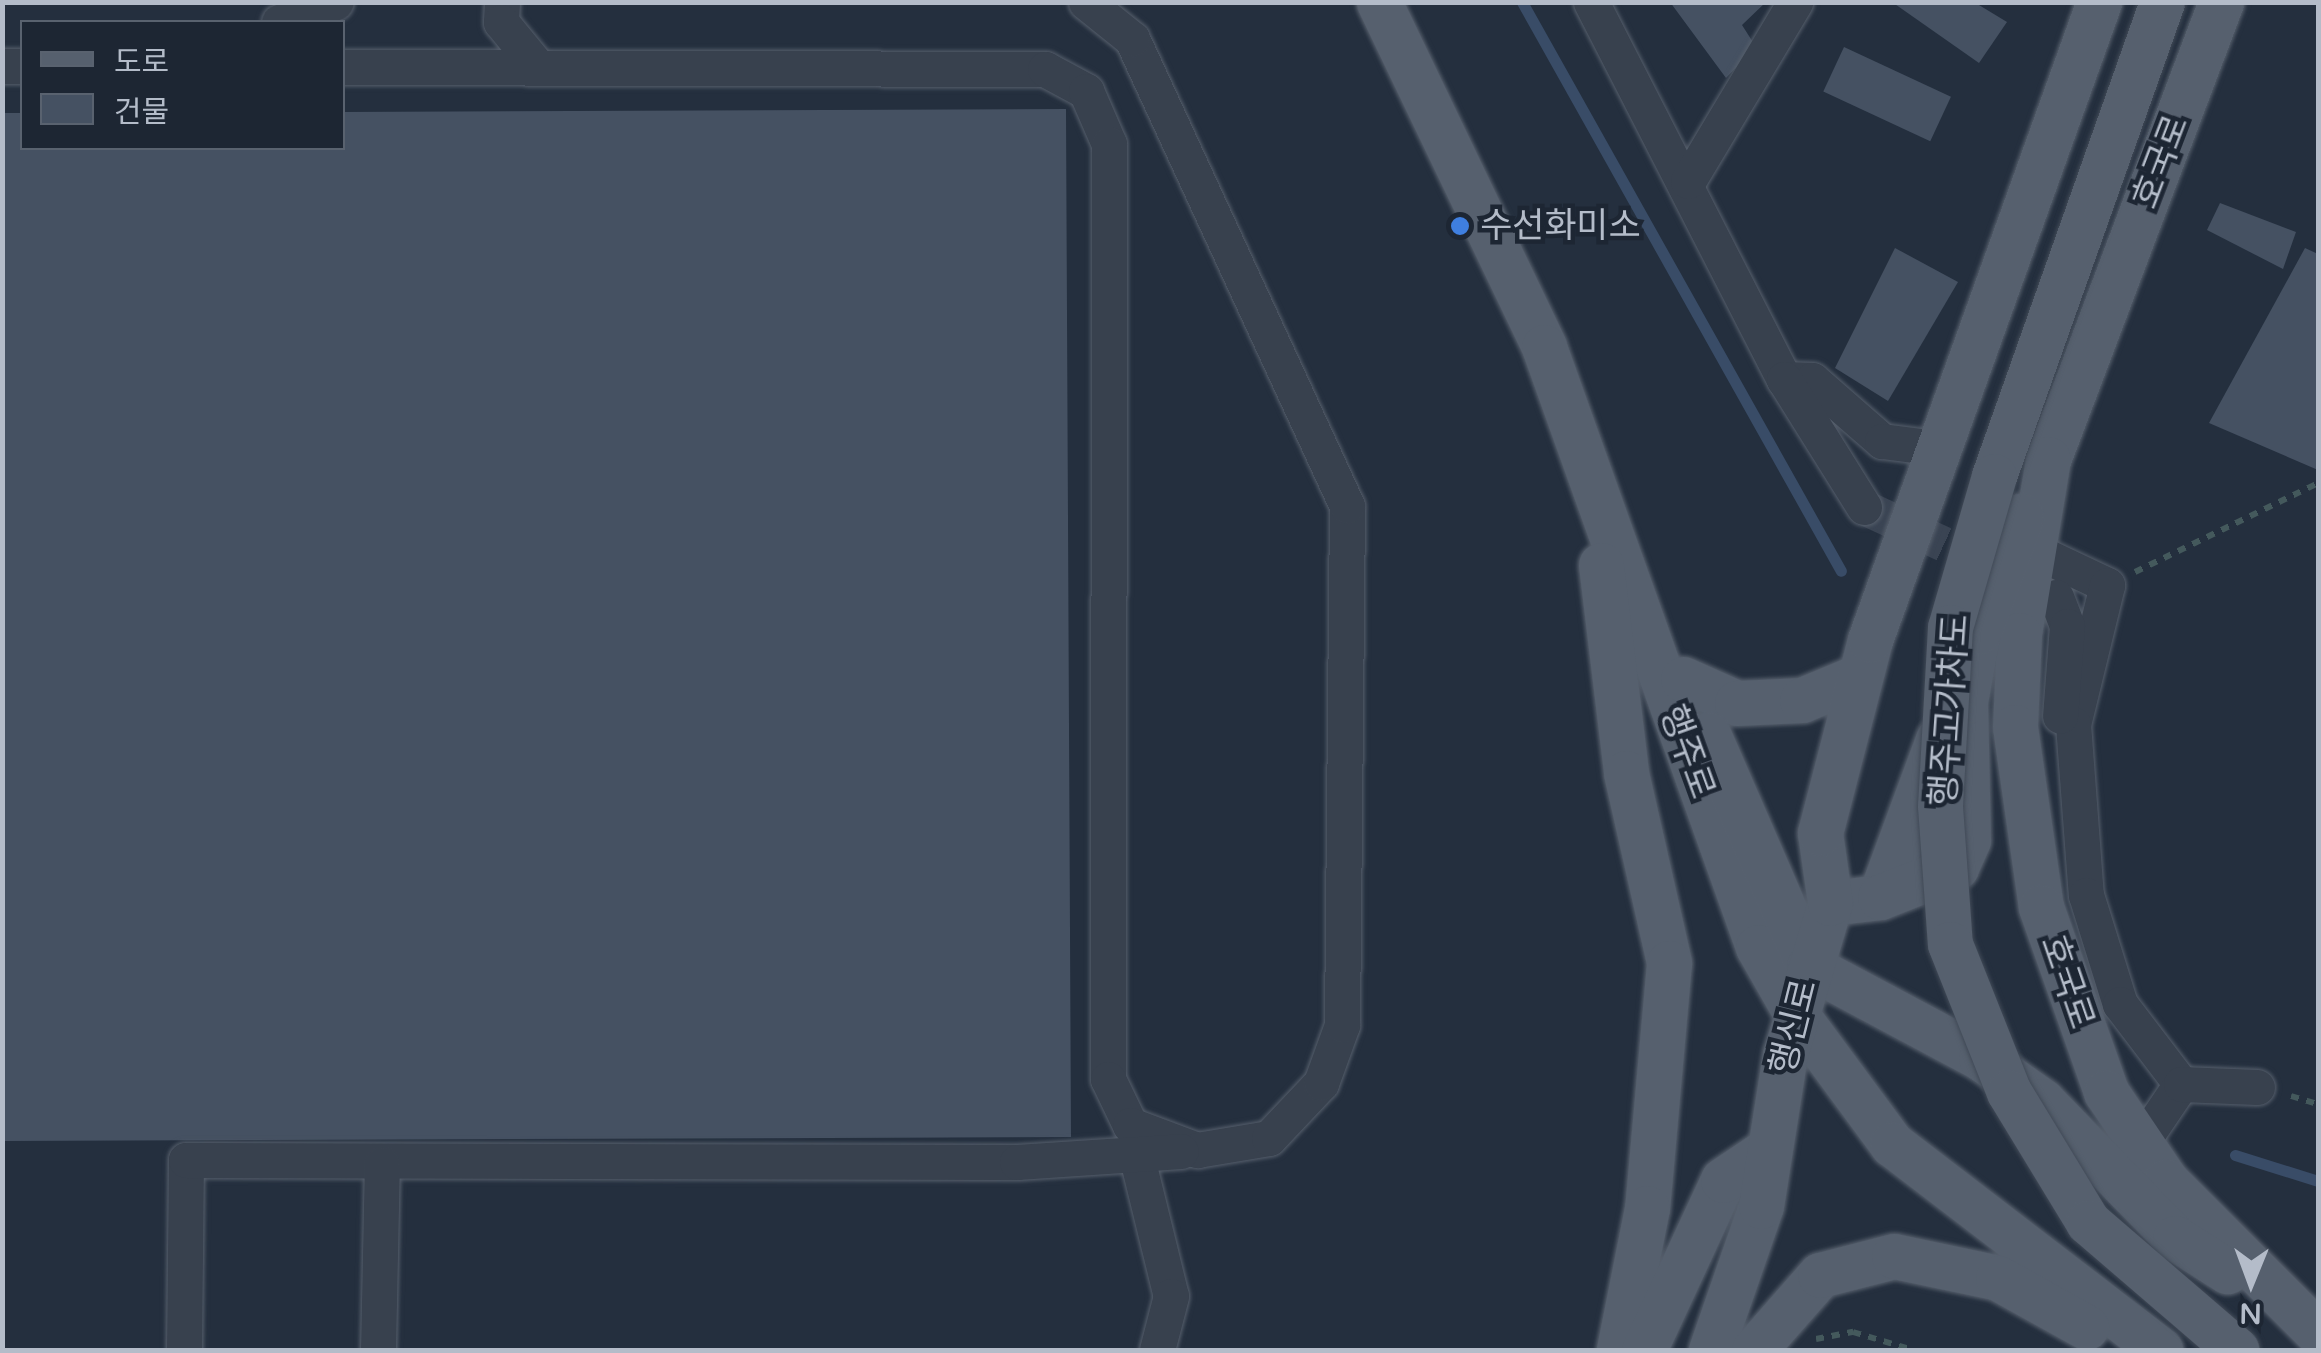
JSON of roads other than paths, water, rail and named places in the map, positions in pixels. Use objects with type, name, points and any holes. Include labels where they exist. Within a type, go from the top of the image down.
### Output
[{"type":"main road","name":"행주로","points":[[1380,2],[1536,329],[1758,947],[1796,1014],[1892,1144],[2160,1350]]},
{"type":"main road","points":[[1978,632],[1965,702],[1968,840],[1956,868],[1880,896],[1830,903],[1820,834],[1860,676],[1937,448],[2099,2]]},
{"type":"main road","name":"행주고가차도","points":[[2162,2],[1994,476],[1950,627],[1940,806],[1950,944],[2009,1092],[2088,1222],[2237,1350]]},
{"type":"main road","name":"호국로","points":[[2222,2],[2048,460],[2033,550],[2015,727],[2041,907],[2106,1092],[2141,1143],[2305,1323]]},
{"type":"main road","points":[[1880,896],[1978,632],[2048,460]]},
{"type":"main road","name":"행주로","points":[[1591,483],[1683,679],[1809,966]]},
{"type":"main road","points":[[1591,483],[1626,773],[1669,964],[1647,1208],[1618,1350]]},
{"type":"main road","points":[[1683,679],[1737,703],[1802,700],[1860,676]]},
{"type":"main road","name":"행신로","points":[[1711,1350],[1762,1206],[1764,1152],[1796,1014],[1830,903]]},
{"type":"main road","points":[[1809,966],[1982,1058],[2104,1159],[2175,1238],[2305,1323]]},
{"type":"main road","points":[[1644,1350],[1723,1180],[1764,1152]]},
{"type":"main road","points":[[1754,1350],[1820,1275],[1894,1256],[1998,1278],[2129,1350]]},
{"type":"street","points":[[285,20],[336,2]]},
{"type":"street","points":[[502,2],[500,22],[538,67]]},
{"type":"street","points":[[184,1350],[186,1160],[382,1164],[1197,1150],[1269,1138],[1321,1083],[1342,1025],[1347,506],[1132,39],[1086,2]]},
{"type":"street","points":[[1591,2],[1688,181],[1784,379],[1864,507]]},
{"type":"street","points":[[1688,181],[1795,2]]},
{"type":"street","points":[[345,67],[1045,69],[1086,92],[1109,144],[1108,1079],[1130,1125],[1197,1150]]},
{"type":"street","points":[[1784,379],[1812,380],[1882,441],[1937,448]]},
{"type":"street","points":[[2033,550],[2107,585],[2074,724],[2086,895],[2120,1004],[2180,1084]]},
{"type":"street","points":[[2056,596],[2068,626],[2055,713],[2074,724]]},
{"type":"street","points":[[2141,1143],[2180,1084]]},
{"type":"street","points":[[2180,1084],[2258,1087]]},
{"type":"street","points":[[1136,1154],[1171,1296],[1157,1350]]},
{"type":"street","points":[[378,1350],[382,1164]]},
{"type":"waterway","points":[[1522,2],[1841,571]]},
{"type":"waterway","points":[[2235,1155],[2318,1181]]},
{"type":"tunnel","points":[[1864,507],[1992,566]]},
{"type":"place","name":"수선화미소","points":[[1460,226]]}]
